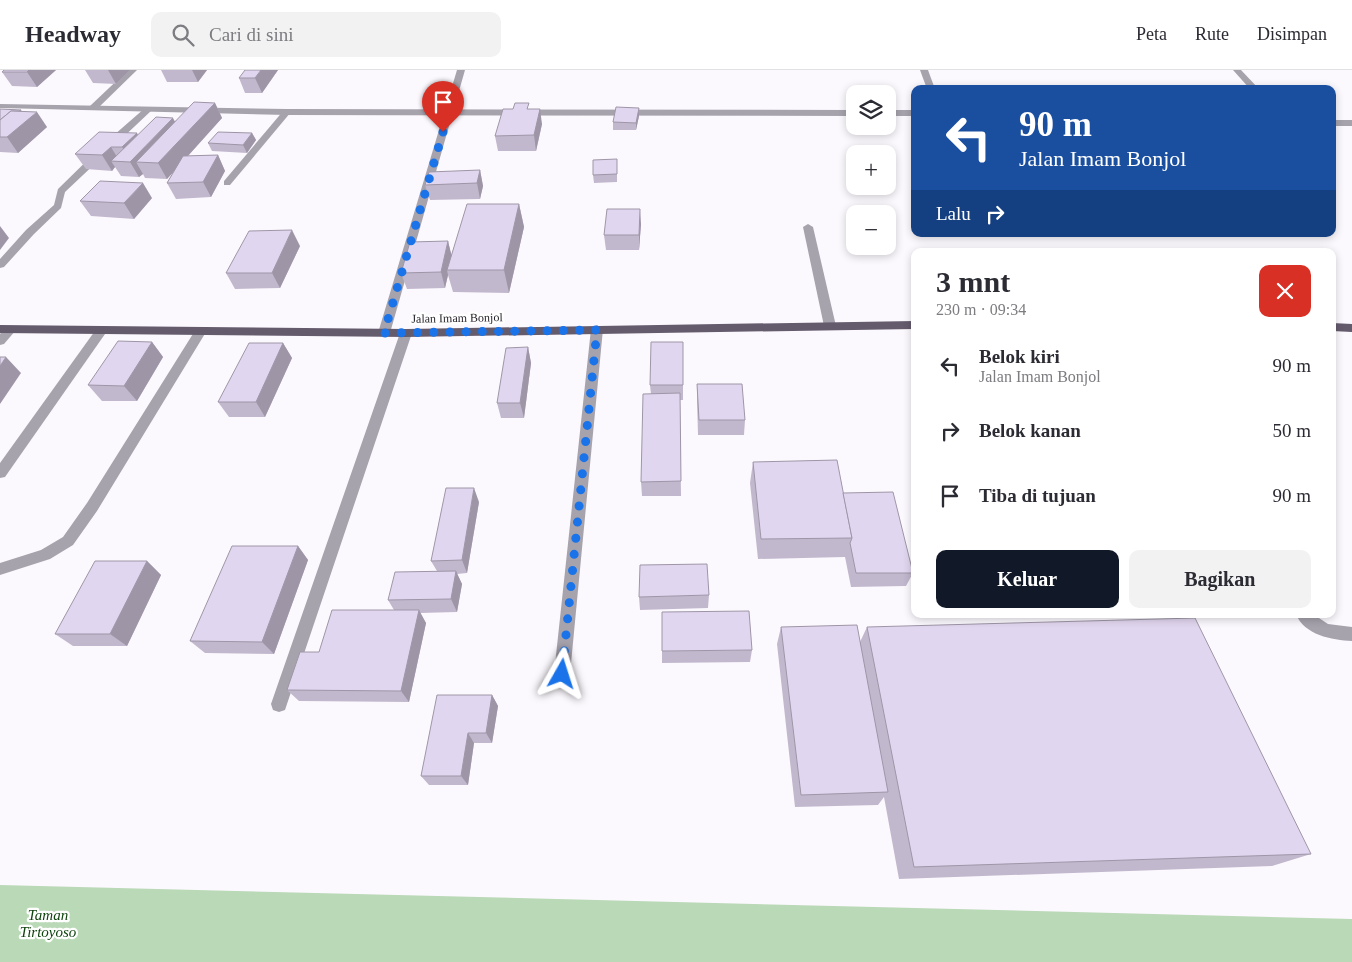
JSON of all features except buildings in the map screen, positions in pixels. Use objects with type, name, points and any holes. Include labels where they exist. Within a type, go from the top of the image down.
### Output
[{"type":"main road","name":"Jalan Imam Bonjol","points":[[5,329],[406,333],[911,325]]},
{"type":"main road","points":[[1336,327],[1352,328]]},
{"type":"street","points":[[93,108],[133,70]]},
{"type":"street","points":[[384,333],[461,70]]},
{"type":"street","points":[[924,70],[930,85]]},
{"type":"street","points":[[1237,70],[1251,85]]},
{"type":"street","points":[[0,106],[287,112],[846,113]]},
{"type":"street","points":[[0,265],[30,232],[58,206],[61,191],[109,144],[148,110]]},
{"type":"street","points":[[227,183],[287,112]]},
{"type":"street","points":[[896,113],[911,113]]},
{"type":"street","points":[[1336,123],[1352,123]]},
{"type":"street","points":[[808,227],[830,326]]},
{"type":"street","points":[[0,341],[5,329]]},
{"type":"street","points":[[562,674],[597,330]]},
{"type":"street","points":[[0,473],[101,331]]},
{"type":"street","points":[[0,570],[45,555],[68,541],[92,507],[200,332]]},
{"type":"street","points":[[279,704],[406,333]]},
{"type":"street","points":[[1307,618],[1314,626],[1338,634],[1352,634]]},
{"type":"green space","name":"Taman Tirtoyoso","points":[[0,885],[1352,919],[1352,962],[0,962]]},
{"type":"route","points":[[443,132],[384,333],[597,330],[562,674]]}]
